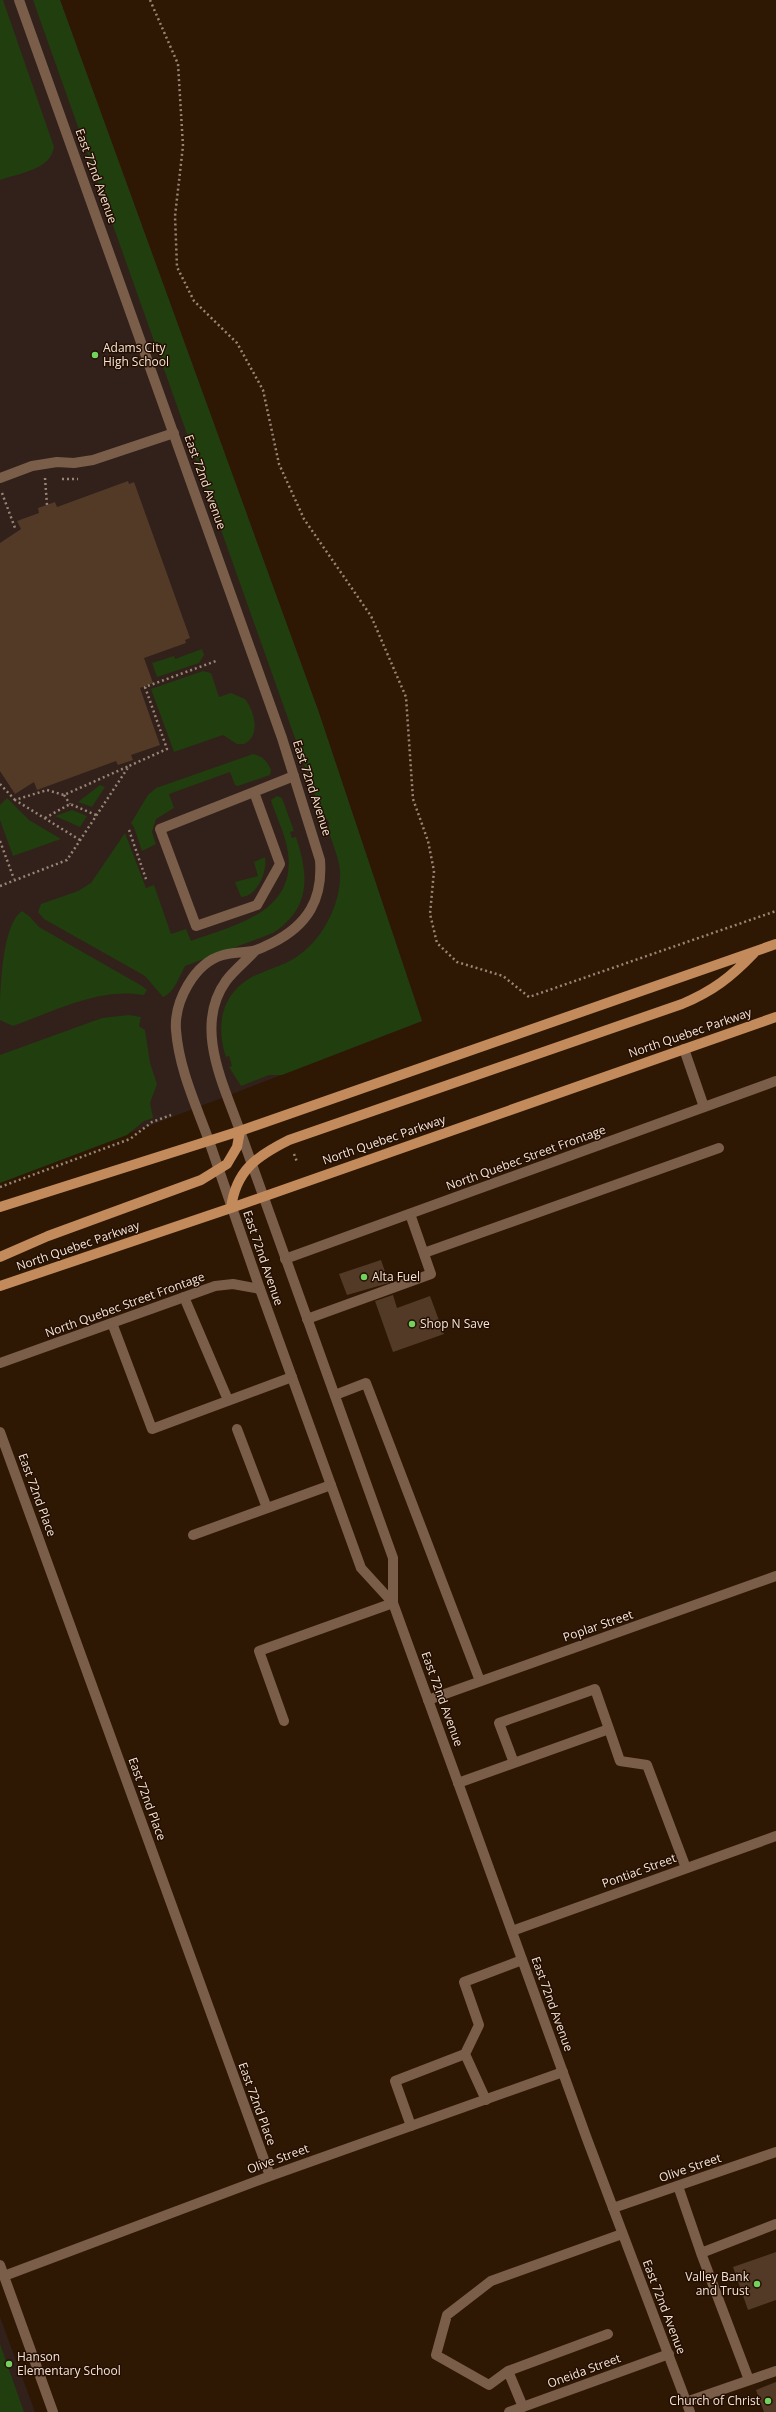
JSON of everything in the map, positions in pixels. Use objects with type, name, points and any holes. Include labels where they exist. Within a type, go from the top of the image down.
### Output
[{"type":"main road","points":[[0,1207],[240,1131],[776,944]]},
{"type":"main road","points":[[231,1208],[238,1180],[265,1152],[289,1140],[682,1004],[708,993],[723,983],[756,952]]},
{"type":"main road","name":"North Quebec Parkway","points":[[0,1286],[231,1208],[776,1017]]},
{"type":"main road","points":[[0,1257],[48,1236],[201,1180],[228,1164],[232,1157],[240,1131]]},
{"type":"street","name":"East 72nd Avenue","points":[[19,0],[174,432],[294,776],[320,860],[321,877],[319,891],[314,904],[302,923],[284,937],[256,950],[222,955],[205,963],[193,978],[178,1010],[176,1029],[180,1057],[231,1208],[361,1568],[393,1603]]},
{"type":"street","points":[[0,478],[32,466],[92,460],[174,432]]},
{"type":"street","points":[[254,792],[280,864],[257,905],[196,926],[160,829],[294,776]]},
{"type":"street","name":"East 72nd Avenue","points":[[256,950],[226,980],[213,1009],[211,1027],[213,1049],[285,1259],[393,1558],[393,1603],[622,2234],[688,2407]]},
{"type":"street","points":[[684,1049],[704,1107]]},
{"type":"street","name":"North Quebec Street Frontage","points":[[285,1259],[776,1081]]},
{"type":"street","points":[[424,1253],[719,1148]]},
{"type":"street","points":[[307,1319],[431,1274],[410,1214]]},
{"type":"street","name":"North Quebec Street Frontage","points":[[0,1363],[223,1284],[241,1284],[260,1289]]},
{"type":"street","points":[[184,1297],[228,1400]]},
{"type":"street","points":[[112,1323],[152,1429],[292,1377]]},
{"type":"street","points":[[335,1395],[366,1383],[480,1681]]},
{"type":"street","points":[[237,1429],[267,1508]]},
{"type":"street","name":"East 72nd Place","points":[[0,1432],[270,2176]]},
{"type":"street","points":[[193,1535],[331,1485]]},
{"type":"street","name":"Poplar Street","points":[[428,1700],[776,1576]]},
{"type":"street","points":[[284,1721],[259,1651],[393,1603]]},
{"type":"street","points":[[514,1763],[499,1724],[594,1689],[620,1761],[647,1765],[686,1868]]},
{"type":"street","points":[[458,1783],[609,1729]]},
{"type":"street","name":"Pontiac Street","points":[[512,1931],[776,1836]]},
{"type":"street","points":[[411,2126],[395,2081],[465,2054],[479,2025],[464,1982],[522,1960]]},
{"type":"street","points":[[465,2054],[486,2100]]},
{"type":"street","name":"Olive Street","points":[[4,2276],[270,2176],[563,2072]]},
{"type":"street","name":"Olive Street","points":[[613,2208],[776,2152]]},
{"type":"street","points":[[678,2186],[701,2253],[750,2380]]},
{"type":"street","points":[[701,2253],[776,2224]]},
{"type":"street","points":[[608,2334],[508,2371],[489,2384],[436,2355],[447,2315],[491,2281],[622,2234]]},
{"type":"street","points":[[0,2265],[53,2412]]},
{"type":"street","name":"Oneida Street","points":[[509,2412],[669,2354]]},
{"type":"street","points":[[508,2371],[523,2407]]},
{"type":"street","points":[[688,2407],[750,2380],[776,2371]]},
{"type":"path","points":[[150,0],[178,64],[183,146],[175,216],[177,267],[194,301],[237,343],[263,390],[279,464],[304,519],[371,616],[406,697],[413,799],[428,841],[434,871],[430,914],[437,943],[457,962],[503,976],[529,997],[776,911]]},
{"type":"path","points":[[60,479],[74,480],[82,477]]},
{"type":"path","points":[[45,478],[47,505]]},
{"type":"path","points":[[38,480],[52,478]]},
{"type":"path","points":[[7,491],[1,494],[15,528]]},
{"type":"path","points":[[64,795],[167,749],[145,687],[216,661]]},
{"type":"path","points":[[0,886],[14,879],[67,860],[129,766]]},
{"type":"path","points":[[0,784],[15,800],[80,840]]},
{"type":"path","points":[[15,800],[47,790],[64,795],[70,804],[96,815]]},
{"type":"path","points":[[44,818],[70,804]]},
{"type":"path","points":[[129,830],[147,882]]},
{"type":"path","points":[[0,841],[14,879]]},
{"type":"path","points":[[0,1187],[130,1139],[152,1122],[172,1115]]},
{"type":"path","points":[[294,1154],[297,1162]]},
{"type":"shaded area","name":"Adams City High School","points":[[0,0],[60,0],[318,710],[422,1021],[154,1124],[0,1179]]},
{"type":"shaded area","name":"Hanson Elementary School","points":[[0,2317],[35,2412],[0,2412]]},
{"type":"green space","points":[[0,0],[3,0],[54,147],[52,155],[41,166],[25,173],[0,180]]},
{"type":"green space","points":[[33,0],[60,0],[318,710],[422,1021],[282,1075],[269,1075],[241,1086],[229,1067],[232,1066],[229,1056],[226,1057],[223,1045],[221,1033],[224,1010],[235,990],[244,982],[256,975],[295,958],[314,941],[322,931],[329,920],[338,895],[340,883],[339,864],[327,826],[330,824],[327,819],[324,820]]},
{"type":"green space","points":[[202,649],[204,655],[199,663],[157,677],[152,663],[174,656],[175,659]]},
{"type":"green space","points":[[203,671],[211,673],[219,697],[231,693],[245,699],[249,704],[255,723],[253,735],[244,744],[237,744],[223,735],[174,752],[151,689]]},
{"type":"green space","points":[[253,754],[259,756],[266,762],[271,770],[270,775],[238,786],[235,785],[230,772],[169,794],[174,808],[156,819],[152,832],[156,844],[142,851],[134,827],[131,823],[148,795],[156,788]]},
{"type":"green space","points":[[100,785],[105,787],[92,807],[78,802]]},
{"type":"green space","points":[[277,796],[282,798],[294,831],[290,832],[292,838],[296,837],[303,865],[304,890],[294,913],[273,933],[185,966],[174,988],[163,997],[145,976],[44,919],[38,912],[41,904],[78,891],[91,883],[125,833],[146,888],[154,885],[171,934],[186,929],[191,941],[243,922],[259,914],[272,903],[282,890],[288,873],[287,846],[271,800]]},
{"type":"green space","points":[[7,798],[29,820],[61,839],[13,856],[0,820],[0,805]]},
{"type":"green space","points":[[72,810],[87,816],[80,827],[55,816]]},
{"type":"green space","points":[[265,857],[265,869],[260,882],[252,893],[241,897],[235,882],[258,876],[254,862]]},
{"type":"green space","points":[[22,911],[39,927],[142,986],[147,990],[144,995],[127,993],[94,997],[61,1007],[13,1026],[0,1020],[1,978],[6,945],[15,919]]},
{"type":"green space","points":[[129,1015],[141,1017],[139,1026],[145,1030],[150,1063],[157,1084],[150,1103],[153,1118],[144,1121],[127,1135],[0,1183],[0,1055],[102,1018]]},
{"type":"green space","points":[[0,2344],[24,2412],[0,2412]]},
{"type":"building","points":[[128,481],[129,484],[134,482],[190,638],[185,640],[186,643],[144,658],[153,683],[140,688],[160,745],[131,755],[133,760],[118,765],[116,761],[37,790],[34,782],[15,794],[0,771],[0,543],[21,529],[17,521],[39,513],[38,508],[55,502],[57,507]]},
{"type":"building","name":"Alta Fuel","points":[[381,1260],[389,1283],[347,1295],[339,1274]]},
{"type":"building","name":"Shop N Save","points":[[393,1295],[397,1308],[430,1296],[444,1334],[393,1352],[375,1301]]},
{"type":"building","name":"Valley Bank and Trust","points":[[776,2252],[776,2300],[748,2310],[733,2267]]},
{"type":"building","name":"Church of Christ","points":[[776,2382],[776,2412],[764,2412],[756,2390]]},
{"type":"place","name":"Adams City High School","points":[[95,355]]},
{"type":"place","name":"Alta Fuel","points":[[364,1277]]},
{"type":"place","name":"Shop N Save","points":[[412,1324]]},
{"type":"place","name":"Valley Bank and Trust","points":[[757,2284]]},
{"type":"place","name":"Hanson Elementary School","points":[[9,2364]]},
{"type":"place","name":"Church of Christ","points":[[768,2401]]}]
